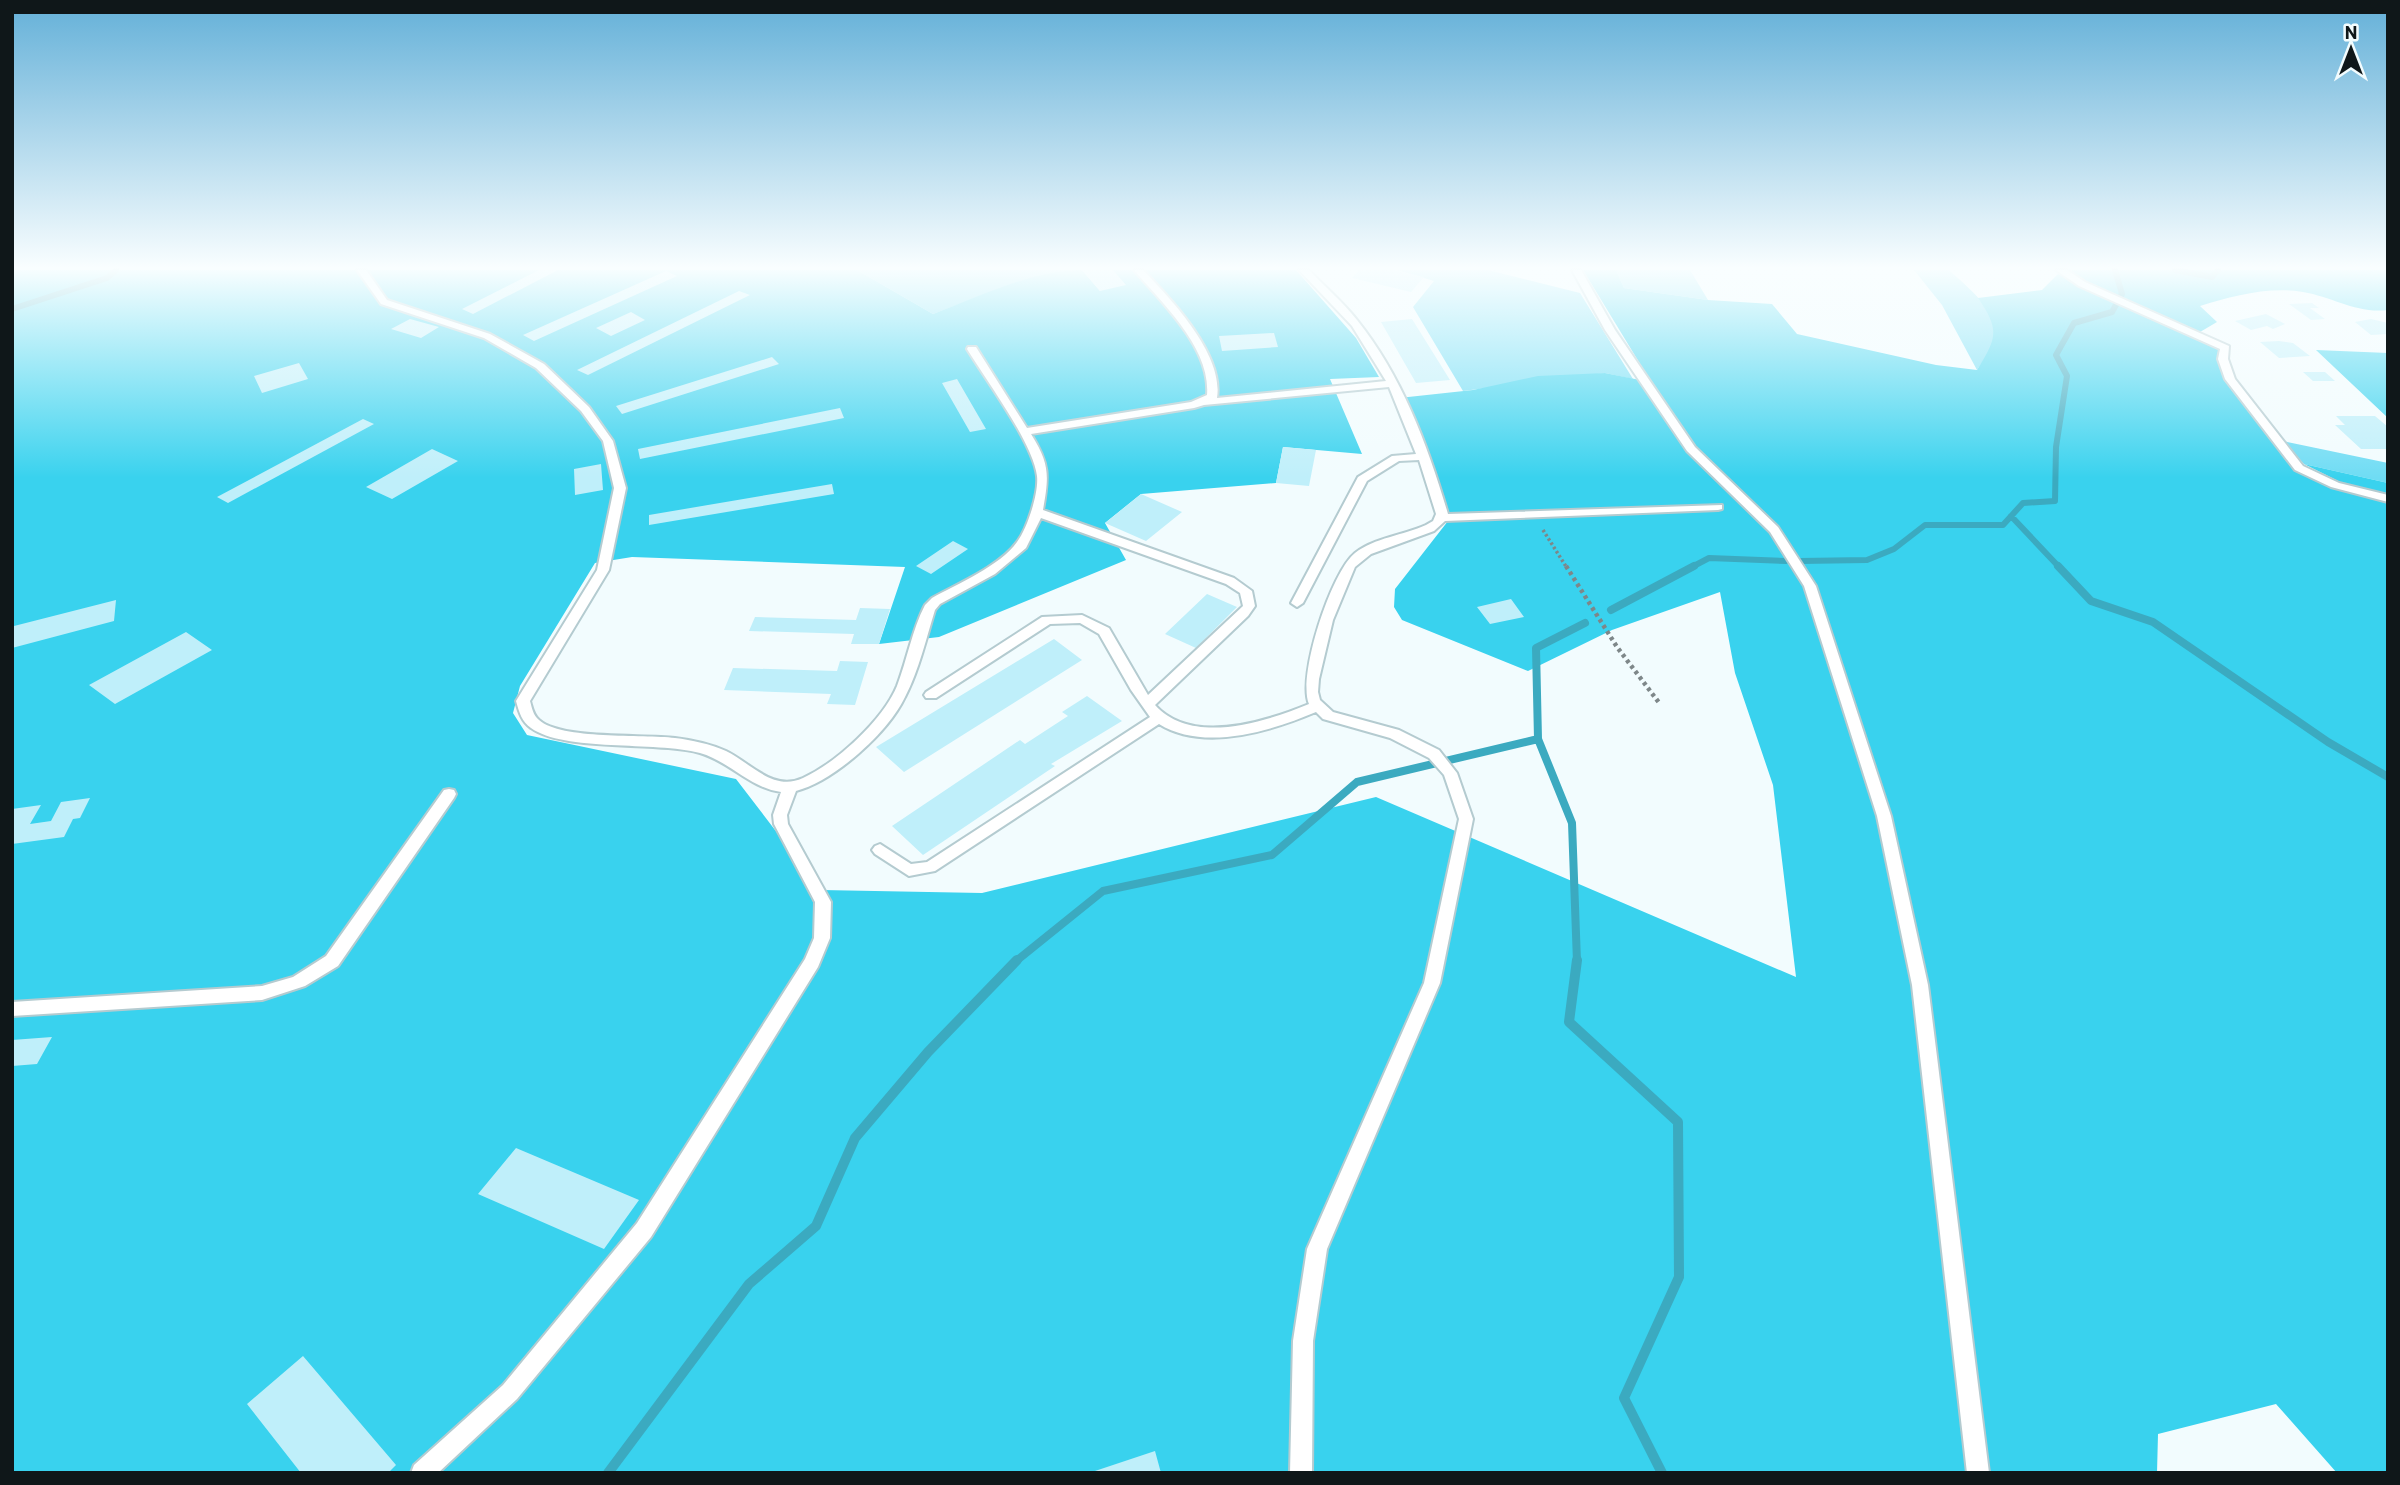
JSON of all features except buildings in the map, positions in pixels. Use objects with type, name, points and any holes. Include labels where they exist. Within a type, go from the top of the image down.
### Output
[{"type":"lane","points":[[491,339],[540,366],[585,409],[608,441],[620,488],[603,570],[523,701],[530,723],[545,731],[579,736],[674,742],[696,747],[722,755],[772,785],[790,787],[816,778],[831,767],[886,716],[898,699],[929,608],[936,601],[1012,556],[1023,545],[1036,512],[1043,478],[1042,467],[1024,432],[972,349]]},
{"type":"lane","points":[[1194,339],[1205,359],[1214,392],[1206,402]]},
{"type":"lane","points":[[1364,339],[1408,416],[1441,518]]},
{"type":"lane","points":[[1617,339],[1691,449],[1774,530],[1810,586],[1837,667],[1884,816],[1920,985],[1978,1473]]},
{"type":"lane","points":[[2205,339],[2225,348],[2222,359],[2230,379],[2299,468],[2335,485],[2388,499]]},
{"type":"lane","points":[[1024,432],[1206,402],[1391,384]]},
{"type":"lane","points":[[1297,603],[1362,479],[1396,458],[1422,457]]},
{"type":"lane","points":[[1301,1473],[1303,1341],[1317,1249],[1432,983],[1465,830],[1463,806],[1439,758],[1394,734],[1342,722],[1328,716],[1318,706],[1311,692],[1311,684],[1343,575],[1359,557],[1418,534],[1441,518],[1718,507]]},
{"type":"lane","points":[[1036,512],[1230,581],[1246,591],[1249,606],[1244,613],[1147,703]]},
{"type":"lane","points":[[931,695],[1038,624],[1070,617],[1094,623],[1104,631],[1147,703],[1159,717],[1188,729],[1232,730],[1290,719],[1318,706]]},
{"type":"lane","points":[[880,850],[909,870],[930,867],[1159,717]]},
{"type":"lane","points":[[422,1473],[510,1392],[644,1230],[812,962],[822,938],[823,902],[781,824],[780,815],[790,787]]},
{"type":"lane","points":[[12,1009],[262,993],[291,986],[316,975],[332,961],[449,794]]},
{"type":"path","points":[[1533,515],[1617,647],[1660,704]]},
{"type":"shaded area","points":[[12,339],[1357,339],[1379,377],[1330,379],[1362,454],[1283,447],[1276,483],[1141,494],[1105,523],[1126,560],[939,637],[879,644],[905,567],[632,557],[595,563],[520,686],[513,713],[527,735],[736,779],[821,890],[982,893],[1376,797],[1796,977],[1773,785],[1735,673],[1720,592],[1612,630],[1528,671],[1402,620],[1394,607],[1395,589],[1448,521],[1399,398],[1473,390],[1538,376],[1605,373],[1645,381],[1648,377],[1625,339],[1821,339],[1936,365],[1977,370],[1992,339],[2205,339],[2221,346],[2224,366],[2307,473],[2388,501],[2388,1473],[2337,1473],[2276,1404],[2158,1434],[2157,1473],[12,1473]]},
{"type":"shaded area","points":[[1432,339],[1609,339],[1633,379],[1605,373],[1463,391]]},
{"type":"shaded area","points":[[1960,339],[1995,339],[1990,353],[1977,370]]},
{"type":"shaded area","points":[[2316,350],[2388,353],[2388,418]]},
{"type":"shaded area","points":[[2283,441],[2388,463],[2388,483],[2304,464]]},
{"type":"shaded area","points":[[2304,464],[2388,483],[2388,496],[2350,487]]},
{"type":"waterway","points":[[2011,516],[2023,503],[2055,501],[2056,447],[2067,376],[2056,355],[2065,339]]},
{"type":"waterway","points":[[1800,561],[1867,560],[1894,549],[1925,525],[2003,525],[2011,516]]},
{"type":"waterway","points":[[2011,516],[2060,568]]},
{"type":"waterway","points":[[1690,568],[1709,558],[1786,561]]},
{"type":"waterway","points":[[1611,610],[1694,566]]},
{"type":"waterway","points":[[2058,566],[2091,601],[2153,622],[2328,742],[2388,777]]},
{"type":"waterway","points":[[1538,739],[1536,648],[1585,623]]},
{"type":"waterway","points":[[1015,962],[1103,891],[1272,855],[1357,782],[1538,739]]},
{"type":"waterway","points":[[1538,739],[1572,823],[1577,960]]},
{"type":"waterway","points":[[1577,960],[1569,1022],[1678,1122],[1679,1277],[1624,1398],[1662,1473]]},
{"type":"waterway","points":[[608,1473],[749,1284],[816,1226],[855,1138],[928,1052],[1015,962]]}]
